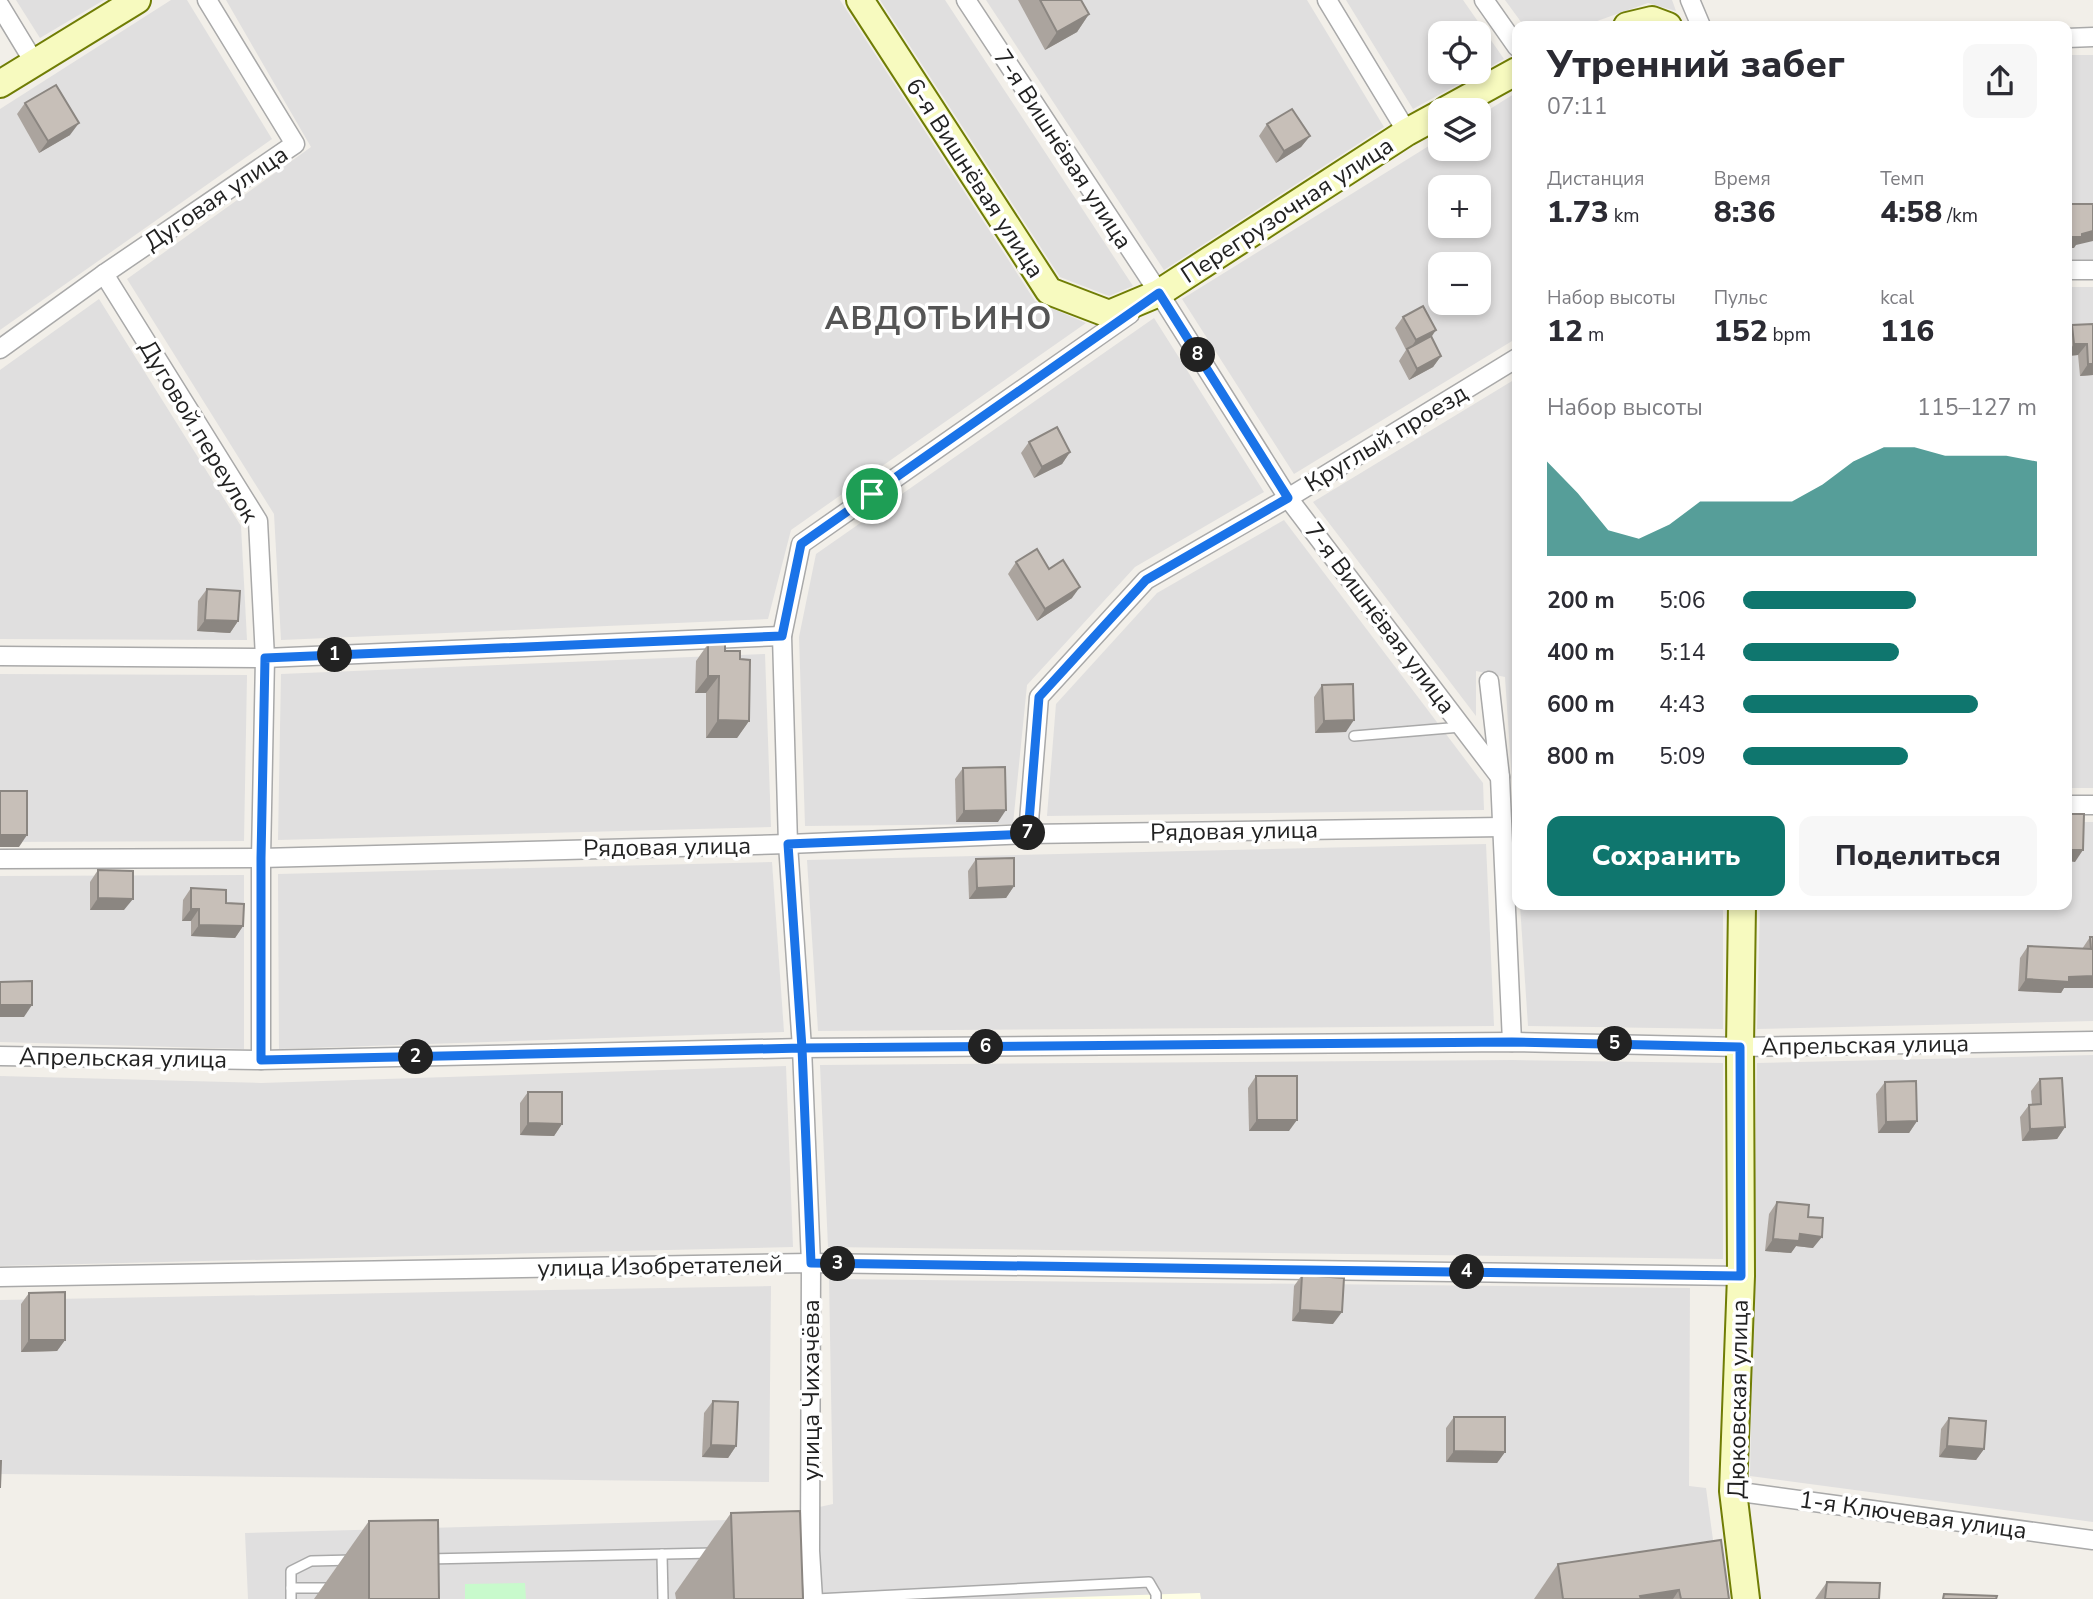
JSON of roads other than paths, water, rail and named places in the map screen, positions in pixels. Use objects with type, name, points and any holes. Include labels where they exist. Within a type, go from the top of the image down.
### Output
[{"type":"street","points":[[0,84],[137,0]]},
{"type":"street","name":"Дуговая улица","points":[[0,349],[104,274],[295,144],[207,0]]},
{"type":"street","name":"6-я Вишнёвая улица","points":[[860,0],[1049,291],[1109,314],[1159,293]]},
{"type":"street","name":"7-я Вишнёвая улица","points":[[966,0],[1159,293],[1288,498],[1500,777]]},
{"type":"street","points":[[1328,0],[1407,132]]},
{"type":"street","points":[[1484,0],[1512,40]]},
{"type":"street","points":[[1690,0],[1699,21]]},
{"type":"street","points":[[0,6],[34,62]]},
{"type":"street","points":[[2072,38],[2093,37]]},
{"type":"street","points":[[1468,98],[1512,74]]},
{"type":"street","name":"Перегрузочная улица","points":[[782,636],[801,544],[1159,293],[1428,121]]},
{"type":"street","points":[[2072,270],[2093,270]]},
{"type":"street","name":"Дуговой переулок","points":[[104,274],[258,521],[265,658],[261,1060]]},
{"type":"street","name":"Круглый проезд","points":[[1028,834],[1039,697],[1146,580],[1288,498],[1512,361]]},
{"type":"street","points":[[0,656],[265,658],[782,636]]},
{"type":"street","name":"улица Чихачёва","points":[[782,636],[788,844],[802,1048],[811,1263],[803,1552],[814,1599]]},
{"type":"street","points":[[1489,681],[1500,777],[1512,1042]]},
{"type":"street","points":[[2072,805],[2093,805]]},
{"type":"street","name":"Рядовая улица","points":[[0,859],[261,858],[788,844],[1028,834],[1502,827]]},
{"type":"street","name":"Дюковская улица","points":[[1740,1583],[1733,1491],[1741,1276],[1742,910]]},
{"type":"street","name":"Апрельская улица","points":[[0,1056],[261,1060],[802,1048],[1512,1042],[1740,1047],[2093,1041]]},
{"type":"street","name":"улица Изобретателей","points":[[0,1277],[811,1263],[1741,1276]]},
{"type":"street","name":"1-я Ключевая улица","points":[[1733,1491],[2093,1540]]},
{"type":"lane","points":[[1354,736],[1462,726]]},
{"type":"lane","points":[[419,1559],[729,1553]]},
{"type":"lane","points":[[662,1554],[663,1599]]},
{"type":"lane","points":[[291,1599],[291,1571],[311,1561],[365,1560]]},
{"type":"lane","points":[[814,1599],[904,1597],[1149,1582],[1156,1599]]},
{"type":"lane","points":[[291,1588],[343,1588]]},
{"type":"district","name":"АВДОТЬИНО","points":[[939,318]]}]
